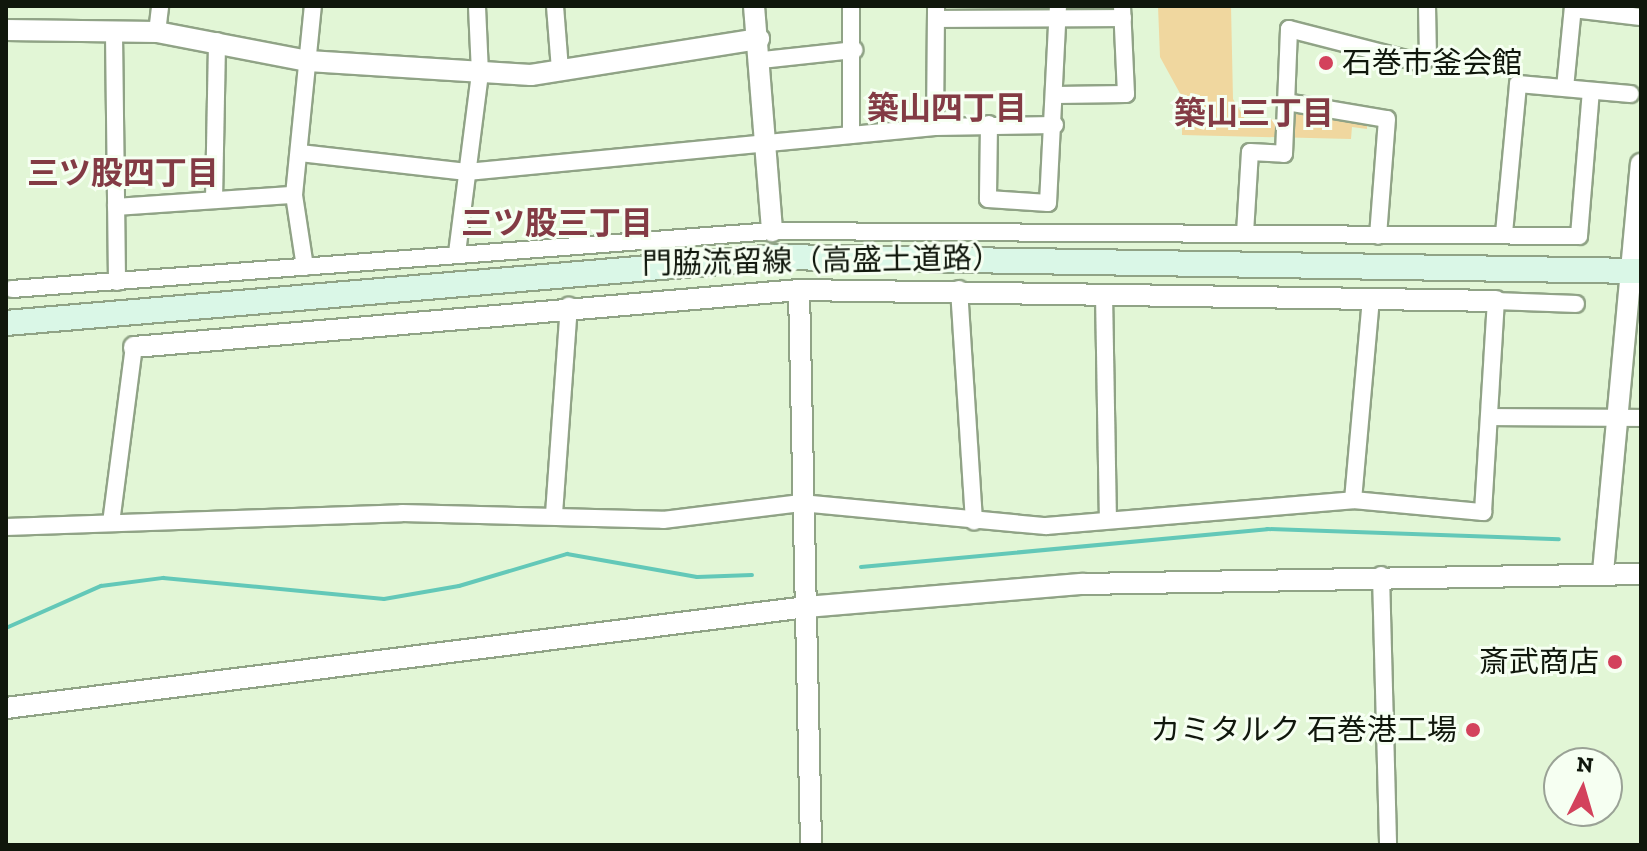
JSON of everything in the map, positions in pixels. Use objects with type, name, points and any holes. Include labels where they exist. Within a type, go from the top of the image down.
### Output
[{"type":"main road","name":"門脇流留線（高盛土道路）","points":[[6,323],[777,257],[1636,271]]},
{"type":"street","points":[[157,32],[160,6]]},
{"type":"street","points":[[305,267],[294,195],[313,6]]},
{"type":"street","points":[[457,253],[480,73],[477,6]]},
{"type":"street","points":[[555,6],[560,70]]},
{"type":"street","points":[[754,6],[762,60],[772,231]]},
{"type":"street","points":[[851,6],[854,50],[851,135]]},
{"type":"street","points":[[1245,233],[1250,152],[1284,154],[1289,29],[1421,63],[1428,58],[1427,6]]},
{"type":"street","points":[[1565,88],[1573,7],[1641,17]]},
{"type":"street","points":[[935,127],[936,13],[1123,12],[1126,94],[1056,95]]},
{"type":"street","points":[[989,124],[988,199],[1048,203],[1055,125],[1059,13]]},
{"type":"street","points":[[6,30],[114,34],[157,32],[217,41],[308,61],[480,73],[560,70],[759,39]]},
{"type":"street","points":[[114,34],[117,282]]},
{"type":"street","points":[[214,200],[217,41]]},
{"type":"street","points":[[762,60],[854,50]]},
{"type":"street","points":[[1504,233],[1518,84],[1631,94]]},
{"type":"street","points":[[12,289],[772,231],[1378,236],[1504,233],[1579,236],[1591,91]]},
{"type":"street","points":[[1286,102],[1387,119],[1378,236]]},
{"type":"street","points":[[300,153],[467,172],[935,127],[1055,125]]},
{"type":"street","points":[[1603,572],[1617,418],[1636,271],[1641,164]]},
{"type":"street","points":[[116,207],[294,195]]},
{"type":"street","points":[[959,289],[974,522]]},
{"type":"street","points":[[111,523],[134,347],[569,306],[799,290],[959,289],[1576,304]]},
{"type":"street","points":[[799,290],[801,503],[807,607],[811,845]]},
{"type":"street","points":[[1104,294],[1108,518]]},
{"type":"street","points":[[1353,500],[1371,298]]},
{"type":"street","points":[[6,527],[554,514],[663,520],[801,503],[974,522],[1046,526],[1108,518],[1353,500],[1483,512],[1496,301]]},
{"type":"street","points":[[554,514],[569,306]]},
{"type":"street","points":[[1490,417],[1641,418]]},
{"type":"street","points":[[6,708],[807,607],[1082,584],[1381,575],[1641,574]]},
{"type":"street","points":[[1381,575],[1388,845]]},
{"type":"shaded area","points":[[1158,6],[1231,6],[1233,99],[1245,119],[1279,119],[1280,106],[1367,121],[1367,129],[1352,127],[1351,139],[1182,135],[1182,97],[1160,57]]},
{"type":"waterway","points":[[861,567],[1267,529],[1559,539]]},
{"type":"waterway","points":[[6,628],[101,586],[163,578],[384,599],[459,586],[567,554],[697,577],[752,575]]},
{"type":"place","name":"石巻市釜会館","points":[[1326,63]]},
{"type":"place","name":"斎武商店","points":[[1615,662]]},
{"type":"place","name":"カミタルク 石巻港工場","points":[[1473,730]]},
{"type":"district","name":"築山四丁目","points":[[947,108]]},
{"type":"district","name":"築山三丁目","points":[[1254,113]]},
{"type":"district","name":"三ツ股四丁目","points":[[123,173]]},
{"type":"district","name":"三ツ股三丁目","points":[[557,223]]}]
